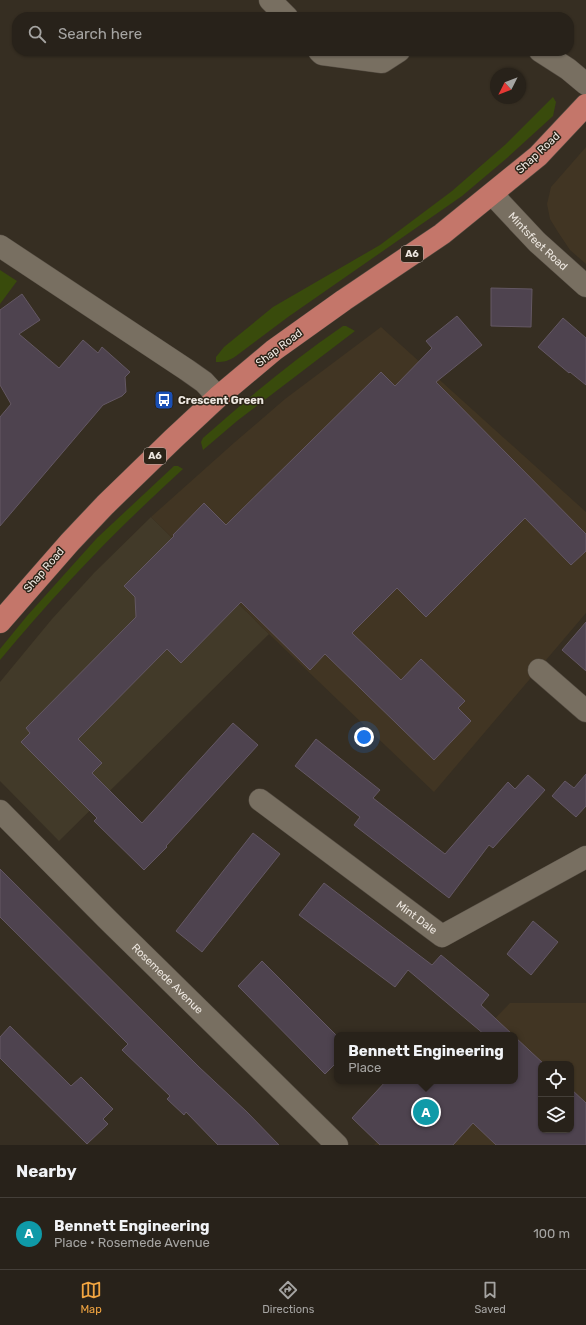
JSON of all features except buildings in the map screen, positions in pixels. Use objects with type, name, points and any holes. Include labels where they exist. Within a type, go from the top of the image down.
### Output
[{"type":"highway","name":"Shap Road","points":[[0,622],[70,542],[105,505],[218,397],[274,350],[344,300],[442,234],[538,156],[586,105]]},
{"type":"street","points":[[270,0],[282,12]]},
{"type":"street","points":[[337,56],[382,62],[391,56]]},
{"type":"street","points":[[548,56],[568,69],[586,84]]},
{"type":"street","name":"Mintsfeet Road","points":[[492,194],[537,242],[586,286]]},
{"type":"street","points":[[0,246],[138,336],[204,382],[218,397]]},
{"type":"street","points":[[539,670],[586,711]]},
{"type":"street","name":"Mint Dale","points":[[260,800],[442,936],[586,857]]},
{"type":"street","name":"Rosemede Avenue","points":[[0,811],[337,1145]]},
{"type":"shaded area","points":[[586,147],[586,264],[570,250],[558,232],[550,219],[547,204],[551,187]]},
{"type":"shaded area","points":[[381,327],[586,512],[586,613],[434,792],[269,634],[151,517],[285,399]]},
{"type":"shaded area","points":[[151,517],[269,634],[59,841],[0,781],[0,682],[52,619],[94,573]]},
{"type":"shaded area","points":[[510,1003],[586,1003],[586,1145],[374,1145],[432,1084],[518,1084],[518,1032],[482,1032]]},
{"type":"green space","points":[[553,97],[556,102],[553,116],[462,196],[288,317],[236,356],[226,361],[216,362],[216,357],[224,347],[273,307],[380,245],[452,191],[506,144]]},
{"type":"green space","points":[[0,270],[17,281],[0,304]]},
{"type":"green space","points":[[343,326],[355,331],[237,421],[203,450],[201,442],[203,438],[237,408],[306,352]]},
{"type":"green space","points":[[174,466],[178,466],[183,469],[88,561],[43,609],[0,660],[0,649],[27,616],[97,538]]},
{"type":"place","name":"Crescent Green","points":[[164,400]]},
{"type":"place","name":"Bennett Engineering","points":[[426,1112]]}]
